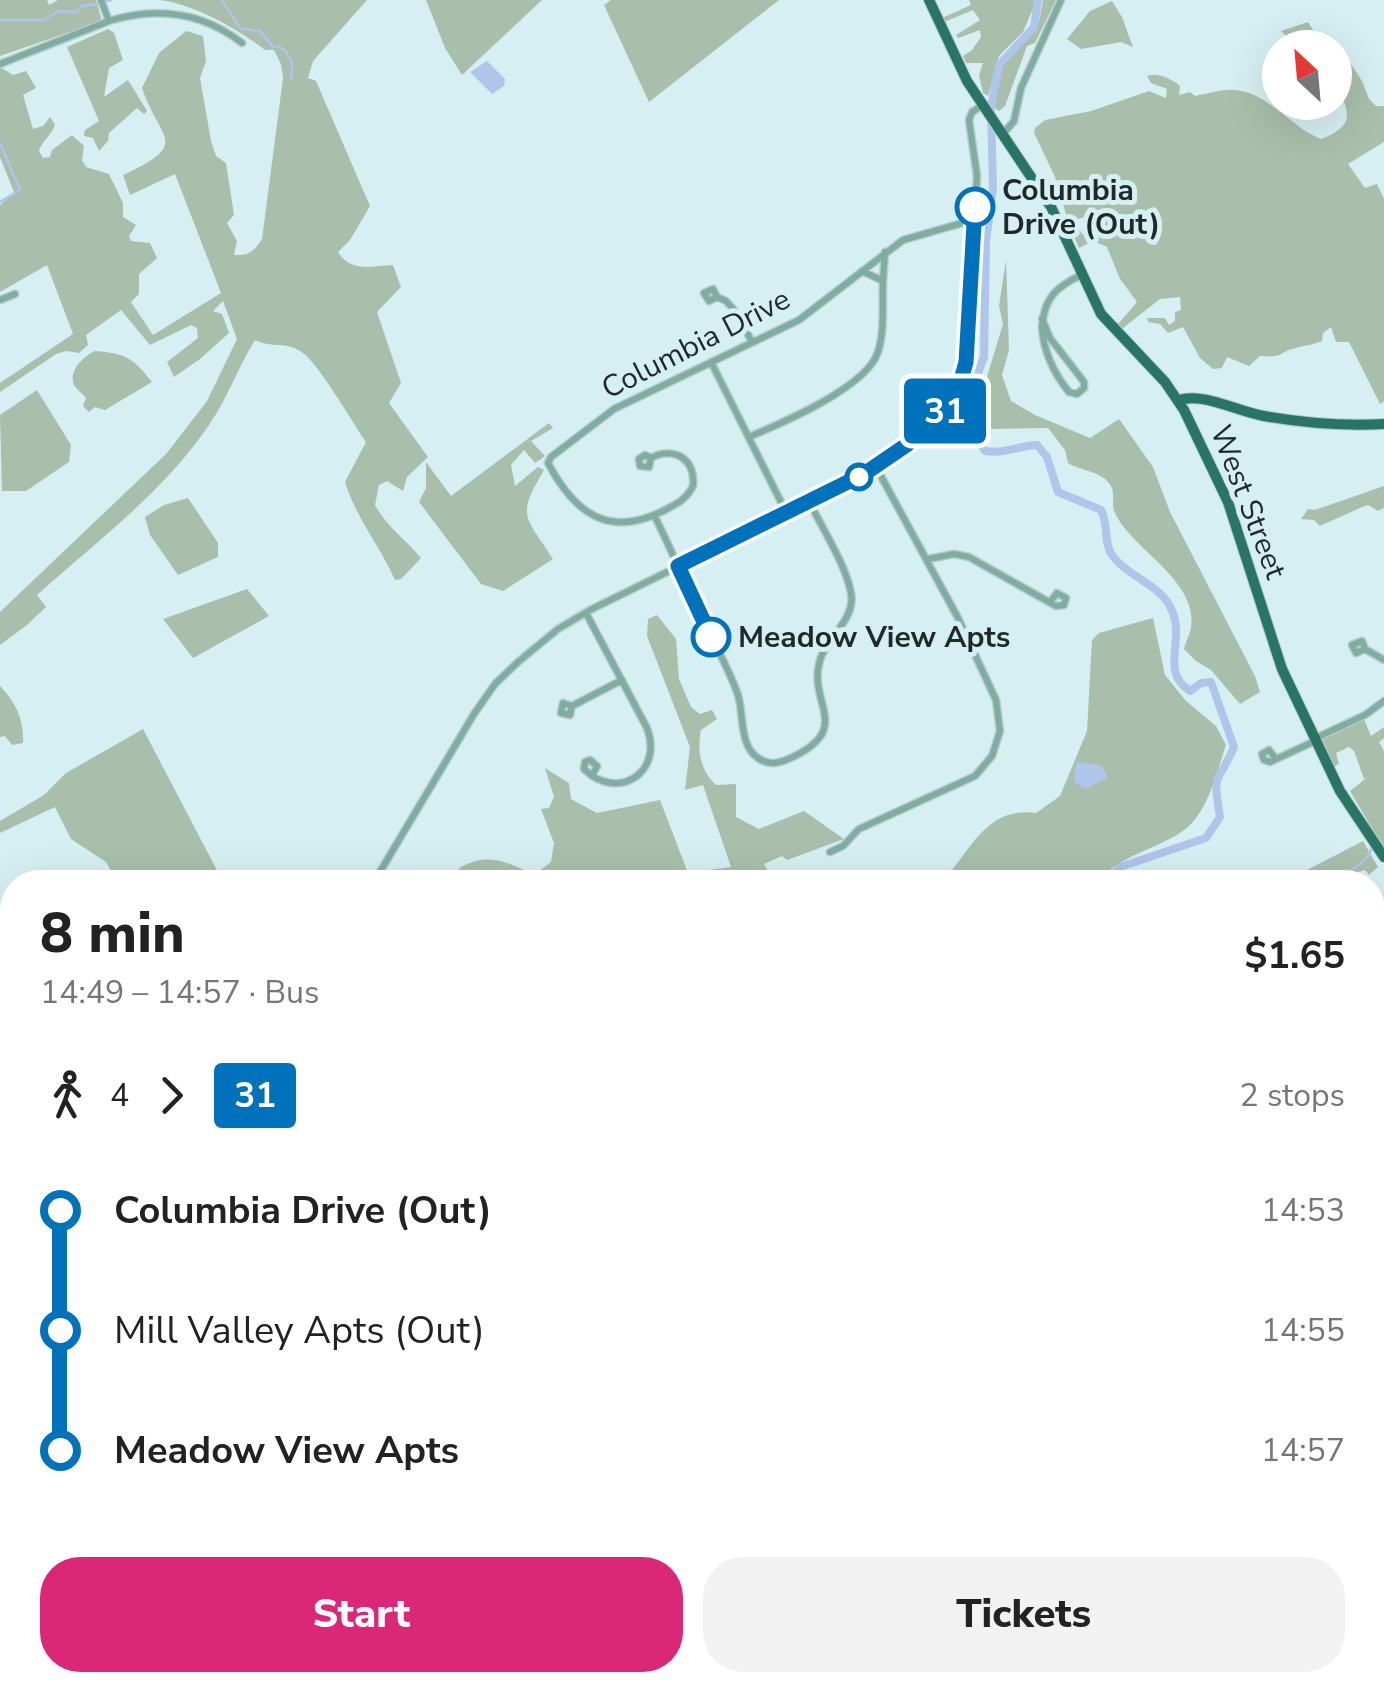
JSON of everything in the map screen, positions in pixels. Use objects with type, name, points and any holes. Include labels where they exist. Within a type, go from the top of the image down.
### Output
[{"type":"main road","name":"West Street","points":[[929,0],[954,58],[1051,207],[1109,326],[1179,400],[1228,502],[1276,657],[1348,804],[1384,858]]},
{"type":"main road","points":[[1179,400],[1196,398],[1273,418],[1384,424]]},
{"type":"street","points":[[102,0],[109,21]]},
{"type":"street","points":[[1003,134],[1013,124],[1020,88],[1061,0]]},
{"type":"street","points":[[0,64],[109,21],[152,12],[205,19],[242,43]]},
{"type":"street","points":[[381,870],[491,689],[540,644],[586,612],[876,468],[936,421],[959,387],[967,353],[976,164],[969,118],[984,107]]},
{"type":"street","name":"Columbia Drive","points":[[654,515],[624,524],[600,520],[578,502],[548,463],[551,457],[610,411],[806,316],[907,238],[974,220]]},
{"type":"street","points":[[749,437],[830,398],[871,364],[880,340],[885,252]]},
{"type":"street","points":[[862,271],[883,281]]},
{"type":"street","points":[[1042,319],[1049,336],[1084,382],[1079,393],[1068,391],[1052,365],[1042,334],[1042,319],[1053,292],[1081,275]]},
{"type":"street","points":[[0,300],[15,294]]},
{"type":"street","points":[[717,296],[736,312],[752,342]]},
{"type":"street","points":[[711,362],[787,514]]},
{"type":"street","points":[[650,458],[664,452],[678,454],[690,464],[692,489],[684,499],[654,515],[736,691],[746,743],[754,755],[767,763],[781,762],[815,745],[825,730],[819,664],[828,642],[846,618],[851,596],[810,502]]},
{"type":"street","points":[[830,852],[843,846],[863,827],[971,779],[988,762],[998,742],[1000,718],[996,700],[928,559],[876,468]]},
{"type":"street","points":[[928,559],[954,554],[980,561],[1050,602]]},
{"type":"street","points":[[586,612],[649,732],[650,759],[641,773],[623,782],[606,783],[592,776]]},
{"type":"street","points":[[1365,649],[1384,660]]},
{"type":"street","points":[[572,706],[622,680]]},
{"type":"street","points":[[1276,759],[1384,701]]},
{"type":"green space","points":[[0,0],[47,0],[49,5],[58,0],[96,0],[102,21],[0,56]]},
{"type":"green space","points":[[160,0],[367,0],[313,61],[308,78],[316,81],[370,206],[338,252],[355,266],[393,265],[401,287],[377,312],[401,383],[389,403],[428,457],[407,477],[403,491],[387,481],[379,485],[375,505],[421,558],[401,579],[395,580],[345,482],[366,442],[307,357],[294,348],[255,340],[214,417],[189,452],[126,517],[37,595],[46,607],[0,645],[0,612],[167,453],[207,401],[237,339],[223,301],[213,311],[222,314],[229,333],[174,377],[167,362],[198,338],[197,328],[191,325],[150,345],[121,310],[86,335],[88,345],[79,353],[56,354],[0,392],[0,383],[73,334],[47,265],[0,292],[0,205],[14,192],[0,157],[0,67],[13,75],[26,71],[36,88],[23,95],[33,129],[43,126],[50,117],[55,125],[40,148],[43,158],[50,157],[52,150],[72,135],[84,146],[82,160],[86,167],[109,174],[123,203],[123,217],[136,225],[129,236],[131,241],[150,243],[157,258],[139,274],[139,294],[131,302],[153,335],[221,293],[175,174],[130,195],[123,175],[158,155],[164,147],[162,130],[142,88],[159,53],[186,31],[203,36],[206,61],[200,78],[211,141],[216,156],[226,163],[234,215],[227,223],[237,241],[234,255],[251,252],[262,239],[283,78],[281,64],[274,50],[265,50],[215,19]]},
{"type":"green space","points":[[426,0],[542,0],[462,75],[445,48]]},
{"type":"green space","points":[[611,0],[779,0],[649,102],[604,5]]},
{"type":"green space","points":[[969,0],[1034,0],[1035,4],[1023,32],[999,56],[988,96],[983,93],[979,75],[983,63],[966,63],[963,56],[981,37],[980,30],[958,38],[956,35],[980,20],[973,10],[944,22],[942,18],[971,5]]},
{"type":"green space","points":[[1043,0],[1056,0],[1035,43],[1027,46],[1005,106],[999,111],[995,108],[1000,66],[1039,22]]},
{"type":"green space","points":[[1112,1],[1133,47],[1121,42],[1081,49],[1067,39],[1090,11]]},
{"type":"green space","points":[[1308,22],[1313,30],[1284,30]]},
{"type":"green space","points":[[108,29],[114,33],[123,60],[109,68],[104,97],[128,80],[147,111],[144,114],[137,108],[109,133],[108,141],[99,151],[93,138],[84,136],[85,130],[99,121],[67,47]]},
{"type":"green space","points":[[1352,66],[1369,99],[1376,106],[1384,106],[1384,142],[1348,164],[1365,188],[1377,184],[1384,199],[1384,401],[1380,404],[1349,342],[1336,342],[1331,327],[1323,333],[1322,341],[1278,355],[1260,356],[1249,366],[1227,357],[1222,368],[1213,369],[1200,358],[1183,327],[1168,333],[1160,324],[1148,322],[1147,318],[1165,318],[1169,325],[1175,321],[1175,312],[1181,310],[1180,297],[1160,299],[1123,328],[1118,324],[1137,302],[1120,279],[1107,247],[1093,241],[1079,248],[1070,227],[1077,226],[1082,234],[1093,230],[1091,216],[1068,221],[1055,177],[1034,133],[1045,120],[1091,111],[1149,91],[1166,98],[1167,89],[1151,83],[1147,76],[1156,75],[1180,86],[1179,95],[1246,92],[1262,100],[1262,120],[1290,120],[1321,139],[1346,120],[1352,120]]},
{"type":"green space","points":[[1006,260],[1009,350],[1002,375],[1011,401],[1090,438],[1119,419],[1153,467],[1170,512],[1255,676],[1260,692],[1240,704],[1211,670],[1184,649],[1191,627],[1184,595],[1175,580],[1123,527],[1114,509],[1109,483],[1068,463],[1065,450],[1048,428],[992,429],[986,423],[980,400],[1003,324],[999,306]]},
{"type":"green space","points":[[95,351],[128,359],[152,382],[105,410],[95,407],[89,412],[83,406],[86,398],[74,385],[73,374],[82,360]]},
{"type":"green space","points":[[37,390],[71,445],[69,462],[26,491],[2,491],[0,415]]},
{"type":"green space","points":[[549,423],[553,428],[531,441],[545,456],[535,463],[524,450],[511,465],[515,486],[538,467],[544,470],[527,507],[530,524],[553,559],[503,591],[481,584],[419,502],[426,488],[426,462],[451,496]]},
{"type":"green space","points":[[1384,486],[1384,508],[1378,511],[1368,505],[1320,526],[1314,520],[1301,519],[1308,509]]},
{"type":"green space","points":[[188,498],[218,543],[218,557],[178,575],[150,535],[145,517],[164,505]]},
{"type":"green space","points":[[247,589],[269,616],[193,658],[163,619]]},
{"type":"green space","points":[[657,615],[676,639],[679,679],[691,707],[700,714],[712,710],[717,719],[701,730],[701,760],[716,785],[736,784],[736,817],[759,829],[804,811],[844,839],[787,860],[782,856],[764,864],[767,870],[710,870],[731,867],[703,785],[685,790],[690,747],[647,636],[648,619]]},
{"type":"green space","points":[[1153,618],[1165,675],[1186,701],[1216,726],[1226,745],[1201,810],[1174,836],[1111,870],[952,870],[993,823],[1005,816],[1036,813],[1060,796],[1087,731],[1092,640],[1099,633]]},
{"type":"green space","points":[[0,686],[18,712],[23,743],[12,745],[5,736],[0,737]]},
{"type":"green space","points":[[1364,719],[1371,736],[1384,727],[1384,738],[1379,742],[1384,751],[1384,849],[1350,791],[1370,775],[1364,779],[1349,747],[1336,753],[1339,764],[1333,767],[1321,740]]},
{"type":"green space","points":[[143,729],[217,870],[110,870],[106,862],[71,839],[55,807],[0,833],[0,821],[44,795],[66,773]]},
{"type":"green space","points":[[545,768],[569,783],[571,799],[597,813],[660,800],[687,870],[541,870],[551,862],[554,843],[541,809],[549,808],[554,797]]},
{"type":"green space","points":[[1363,841],[1378,867],[1375,870],[1307,870]]},
{"type":"green space","points":[[479,860],[505,862],[523,870],[459,868]]},
{"type":"water","points":[[487,61],[505,79],[504,86],[492,94],[470,72]]},
{"type":"water","points":[[1077,762],[1101,765],[1106,779],[1085,789],[1075,783]]},
{"type":"waterway","points":[[106,1],[111,0]]},
{"type":"waterway","points":[[222,0],[240,28],[261,32],[273,47],[279,46],[287,54],[292,65],[291,80]]},
{"type":"waterway","points":[[1038,0],[1034,27],[999,65],[991,107],[993,188],[986,241],[984,357],[967,402],[965,423],[985,451],[1037,445],[1047,457],[1058,492],[1101,510],[1112,555],[1161,595],[1173,613],[1176,675],[1190,691],[1201,683],[1211,682],[1234,747],[1216,784],[1220,817],[1206,838],[1117,870]]},
{"type":"waterway","points":[[0,20],[44,20],[59,11],[77,12],[82,6],[97,4]]},
{"type":"waterway","points":[[0,143],[20,190],[0,202]]},
{"type":"waterway","points":[[1351,870],[1367,858],[1372,846]]},
{"type":"bus line","name":"31","points":[[711,637],[678,566],[872,470],[927,430],[953,399],[966,362],[975,207]]},
{"type":"place","name":"Columbia Drive (Out)","points":[[975,207]]},
{"type":"place","name":"Meadow View Apts","points":[[711,637]]}]
